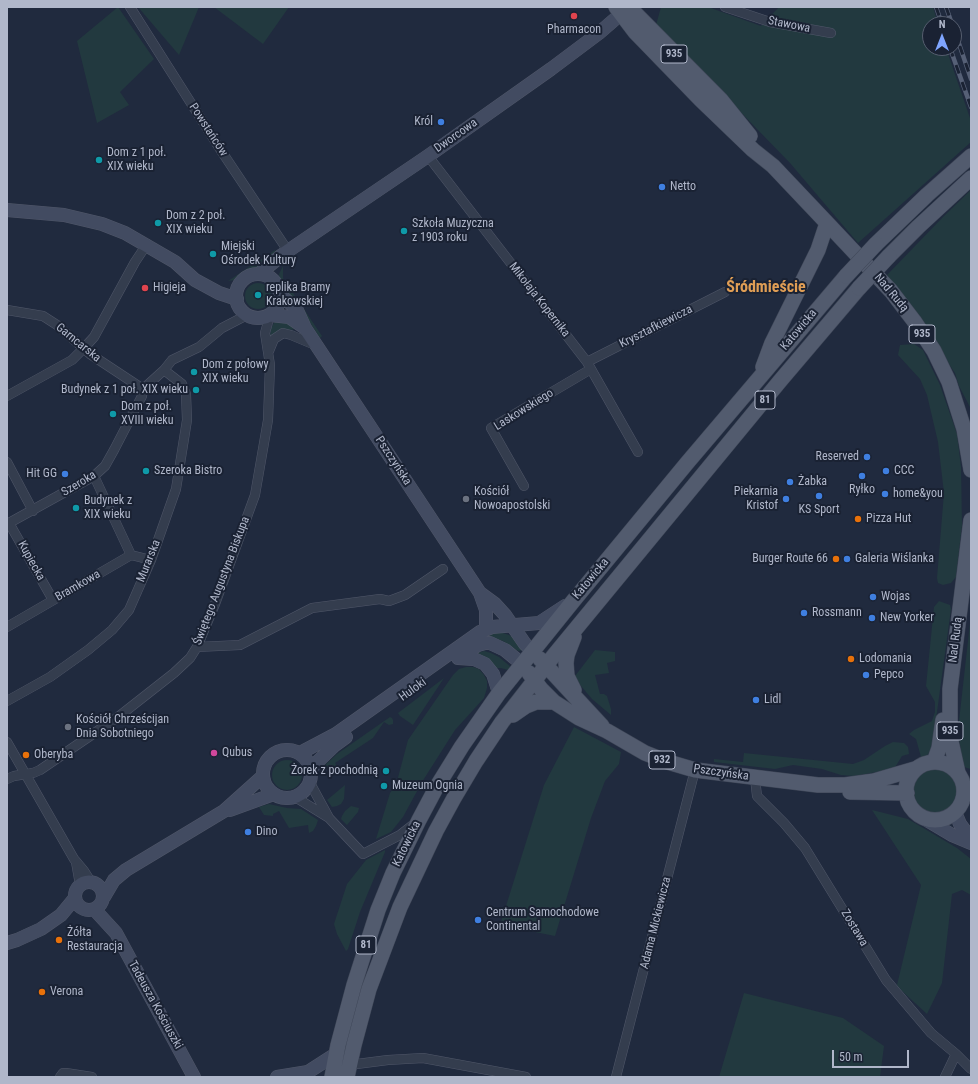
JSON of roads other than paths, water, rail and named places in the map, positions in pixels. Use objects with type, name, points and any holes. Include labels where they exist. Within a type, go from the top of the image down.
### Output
[{"type":"main road","name":"Nad Rudą","points":[[624,9],[720,100],[773,166],[891,291],[914,321],[934,352],[957,402],[964,429],[971,470]]},
{"type":"main road","name":"Katowicka","points":[[332,1077],[336,1054],[354,986],[378,910],[393,873],[419,820],[436,788],[462,746],[499,693],[532,651],[758,379],[846,276],[906,214],[967,160]]},
{"type":"main road","name":"Katowicka","points":[[348,1071],[369,989],[385,945],[418,866],[454,798],[502,722],[546,665],[780,380],[859,288],[918,227],[970,179]]},
{"type":"main road","points":[[758,379],[772,343],[818,250],[827,223]]},
{"type":"main road","name":"Nad Rudą","points":[[965,788],[950,737],[950,689],[971,520]]},
{"type":"main road","points":[[580,624],[567,655],[566,666],[569,682],[580,702]]},
{"type":"main road","name":"Pszczyńska","points":[[532,651],[607,732]]},
{"type":"main road","name":"Pszczyńska","points":[[522,664],[554,702],[579,718],[645,753],[695,770],[818,785],[845,785],[874,781],[915,769]]},
{"type":"main road","name":"Nad Rudą","points":[[934,762],[939,748],[944,709],[950,689]]},
{"type":"main road","points":[[502,722],[530,704],[554,702]]},
{"type":"main road","points":[[934,762],[946,764],[965,788],[955,812],[949,817],[941,820],[925,819],[917,815],[908,802],[907,793],[910,775],[915,769],[934,762]]},
{"type":"main road","name":"Pszczyńska","points":[[818,785],[845,792],[907,793]]},
{"type":"street","name":"Powstańców","points":[[130,7],[214,140],[283,254]]},
{"type":"street","name":"Stawowa","points":[[725,7],[770,22],[831,33]]},
{"type":"street","name":"Dworcowa","points":[[259,274],[283,254],[428,156],[551,69],[624,9]]},
{"type":"street","name":"Mikołaja Kopernika","points":[[428,156],[589,366],[638,452]]},
{"type":"street","points":[[7,210],[72,217],[102,224],[147,244],[175,262],[195,280],[219,293],[237,299]]},
{"type":"street","points":[[7,396],[72,360],[83,349],[94,337],[135,262],[147,244]]},
{"type":"street","points":[[275,282],[283,254]]},
{"type":"street","points":[[175,262],[200,272],[222,285],[229,287],[239,286]]},
{"type":"street","points":[[259,274],[268,276],[275,282],[280,295],[277,306],[270,315],[256,317],[247,315],[237,299],[239,286],[247,277],[259,274]]},
{"type":"street","name":"Krysztafkiewicza","points":[[589,366],[726,292]]},
{"type":"street","name":"Pszczyńska","points":[[280,295],[296,308],[305,328],[480,593],[486,610],[486,628]]},
{"type":"street","name":"Garncarska","points":[[7,310],[43,316],[106,366],[143,389]]},
{"type":"street","name":"Szeroka","points":[[9,523],[94,476],[105,466],[142,396],[143,389],[164,370],[172,360],[199,347],[222,328],[247,315]]},
{"type":"street","name":"Pszczyńska","points":[[270,315],[289,317],[305,328]]},
{"type":"street","name":"Świętego Augustyna Biskupa","points":[[7,779],[14,776],[33,773],[53,762],[118,717],[174,673],[190,658],[215,604],[255,495],[268,420],[270,378],[269,351],[265,334],[270,315]]},
{"type":"street","points":[[269,351],[274,339],[283,334],[292,335],[317,345]]},
{"type":"street","name":"Laskowskiego","points":[[524,486],[491,428],[589,366]]},
{"type":"street","name":"Murarska","points":[[7,701],[50,677],[88,650],[112,630],[129,610],[151,560],[176,489],[187,420],[186,394],[182,384],[164,370]]},
{"type":"street","points":[[7,462],[33,511]]},
{"type":"street","points":[[94,476],[131,554],[151,560]]},
{"type":"street","name":"Kupiecka","points":[[9,523],[53,600]]},
{"type":"street","name":"Bramkowa","points":[[7,627],[131,554]]},
{"type":"street","points":[[196,647],[240,646],[312,608],[380,599],[389,601],[404,595],[443,569]]},
{"type":"street","name":"Pszczyńska","points":[[480,593],[495,604],[532,651]]},
{"type":"street","points":[[486,628],[539,623],[574,600]]},
{"type":"street","name":"Huloki","points":[[300,753],[336,734],[486,628]]},
{"type":"street","name":"Huloki","points":[[311,768],[335,745],[478,645],[485,643],[499,646],[522,664]]},
{"type":"street","points":[[458,658],[474,659],[485,664],[493,674],[499,693]]},
{"type":"street","points":[[7,742],[89,883],[102,888],[104,898]]},
{"type":"street","points":[[289,750],[300,753],[307,760],[311,768],[312,776],[310,783],[305,790],[295,797],[282,798],[274,794],[265,784],[263,776],[265,762],[271,755],[277,752],[289,750]]},
{"type":"street","name":"Adama Mickiewicza","points":[[616,1077],[695,770]]},
{"type":"street","points":[[224,812],[263,776]]},
{"type":"street","name":"Zostawa","points":[[755,778],[757,796],[784,823],[805,848],[886,980],[931,1033],[971,1069]]},
{"type":"street","points":[[310,783],[329,818],[363,854],[400,835],[419,820]]},
{"type":"street","points":[[7,943],[32,934],[61,915],[84,905],[100,905],[112,882],[126,870],[224,812],[274,794]]},
{"type":"street","points":[[295,797],[329,818]]},
{"type":"street","points":[[955,812],[960,824],[971,839]]},
{"type":"street","points":[[925,819],[952,835],[971,843]]},
{"type":"street","points":[[84,905],[76,891],[89,883],[126,870]]},
{"type":"street","name":"Tadeusza Kościuszki","points":[[104,898],[116,933],[194,1077]]},
{"type":"street","name":"Tadeusza Kościuszki","points":[[84,905],[116,933]]},
{"type":"street","points":[[277,1077],[308,1072],[336,1054]]},
{"type":"street","points":[[945,1077],[956,1054]]},
{"type":"street","points":[[348,1071],[388,1060],[423,1058],[526,1077]]},
{"type":"street","points":[[60,1077],[66,1072],[92,1077]]},
{"type":"railway","points":[[936,7],[939,16]]},
{"type":"railway","points":[[946,7],[949,16]]},
{"type":"railway","points":[[962,53],[971,79]]},
{"type":"railway","points":[[953,56],[971,107]]},
{"type":"place","name":"Pharmacon","points":[[574,16]]},
{"type":"place","name":"Król","points":[[441,122]]},
{"type":"place","name":"Dom z 1 poł. XIX wieku","points":[[99,160]]},
{"type":"place","name":"Netto","points":[[662,187]]},
{"type":"place","name":"Dom z 2 poł. XIX wieku","points":[[158,223]]},
{"type":"place","name":"Szkoła Muzyczna z 1903 roku","points":[[404,231]]},
{"type":"place","name":"Miejski Ośrodek Kultury","points":[[213,254]]},
{"type":"place","name":"Higieja","points":[[145,288]]},
{"type":"place","name":"replika Bramy Krakowskiej","points":[[258,295]]},
{"type":"place","name":"Dom z połowy XIX wieku","points":[[194,372]]},
{"type":"place","name":"Budynek z 1 poł. XIX wieku","points":[[196,390]]},
{"type":"place","name":"Dom z poł. XVIII wieku","points":[[113,414]]},
{"type":"place","name":"Reserved","points":[[867,457]]},
{"type":"place","name":"Szeroka Bistro","points":[[146,471]]},
{"type":"place","name":"CCC","points":[[886,471]]},
{"type":"place","name":"Hit GG","points":[[65,474]]},
{"type":"place","name":"Ryłko","points":[[862,476]]},
{"type":"place","name":"Żabka","points":[[790,482]]},
{"type":"place","name":"home&you","points":[[885,494]]},
{"type":"place","name":"KS Sport","points":[[819,496]]},
{"type":"place","name":"Kościół Nowoapostolski","points":[[466,499]]},
{"type":"place","name":"Piekarnia Kristof","points":[[786,499]]},
{"type":"place","name":"Budynek z XIX wieku","points":[[76,508]]},
{"type":"place","name":"Pizza Hut","points":[[858,519]]},
{"type":"place","name":"Burger Route 66","points":[[836,559]]},
{"type":"place","name":"Galeria Wiślanka","points":[[847,559]]},
{"type":"place","name":"Wojas","points":[[873,597]]},
{"type":"place","name":"Rossmann","points":[[804,613]]},
{"type":"place","name":"New Yorker","points":[[872,618]]},
{"type":"place","name":"Lodomania","points":[[851,659]]},
{"type":"place","name":"Pepco","points":[[866,675]]},
{"type":"place","name":"Lidl","points":[[756,700]]},
{"type":"place","name":"Kościół Chrześcijan Dnia Sobotniego","points":[[68,727]]},
{"type":"place","name":"Qubus","points":[[214,753]]},
{"type":"place","name":"Oberyba","points":[[26,755]]},
{"type":"place","name":"Żorek z pochodnią","points":[[386,771]]},
{"type":"place","name":"Muzeum Ognia","points":[[384,786]]},
{"type":"place","name":"Dino","points":[[248,832]]},
{"type":"place","name":"Centrum Samochodowe Continental","points":[[478,920]]},
{"type":"place","name":"Żółta Restauracja","points":[[59,940]]},
{"type":"place","name":"Verona","points":[[42,992]]},
{"type":"district","name":"Śródmieście","points":[[766,288]]}]
